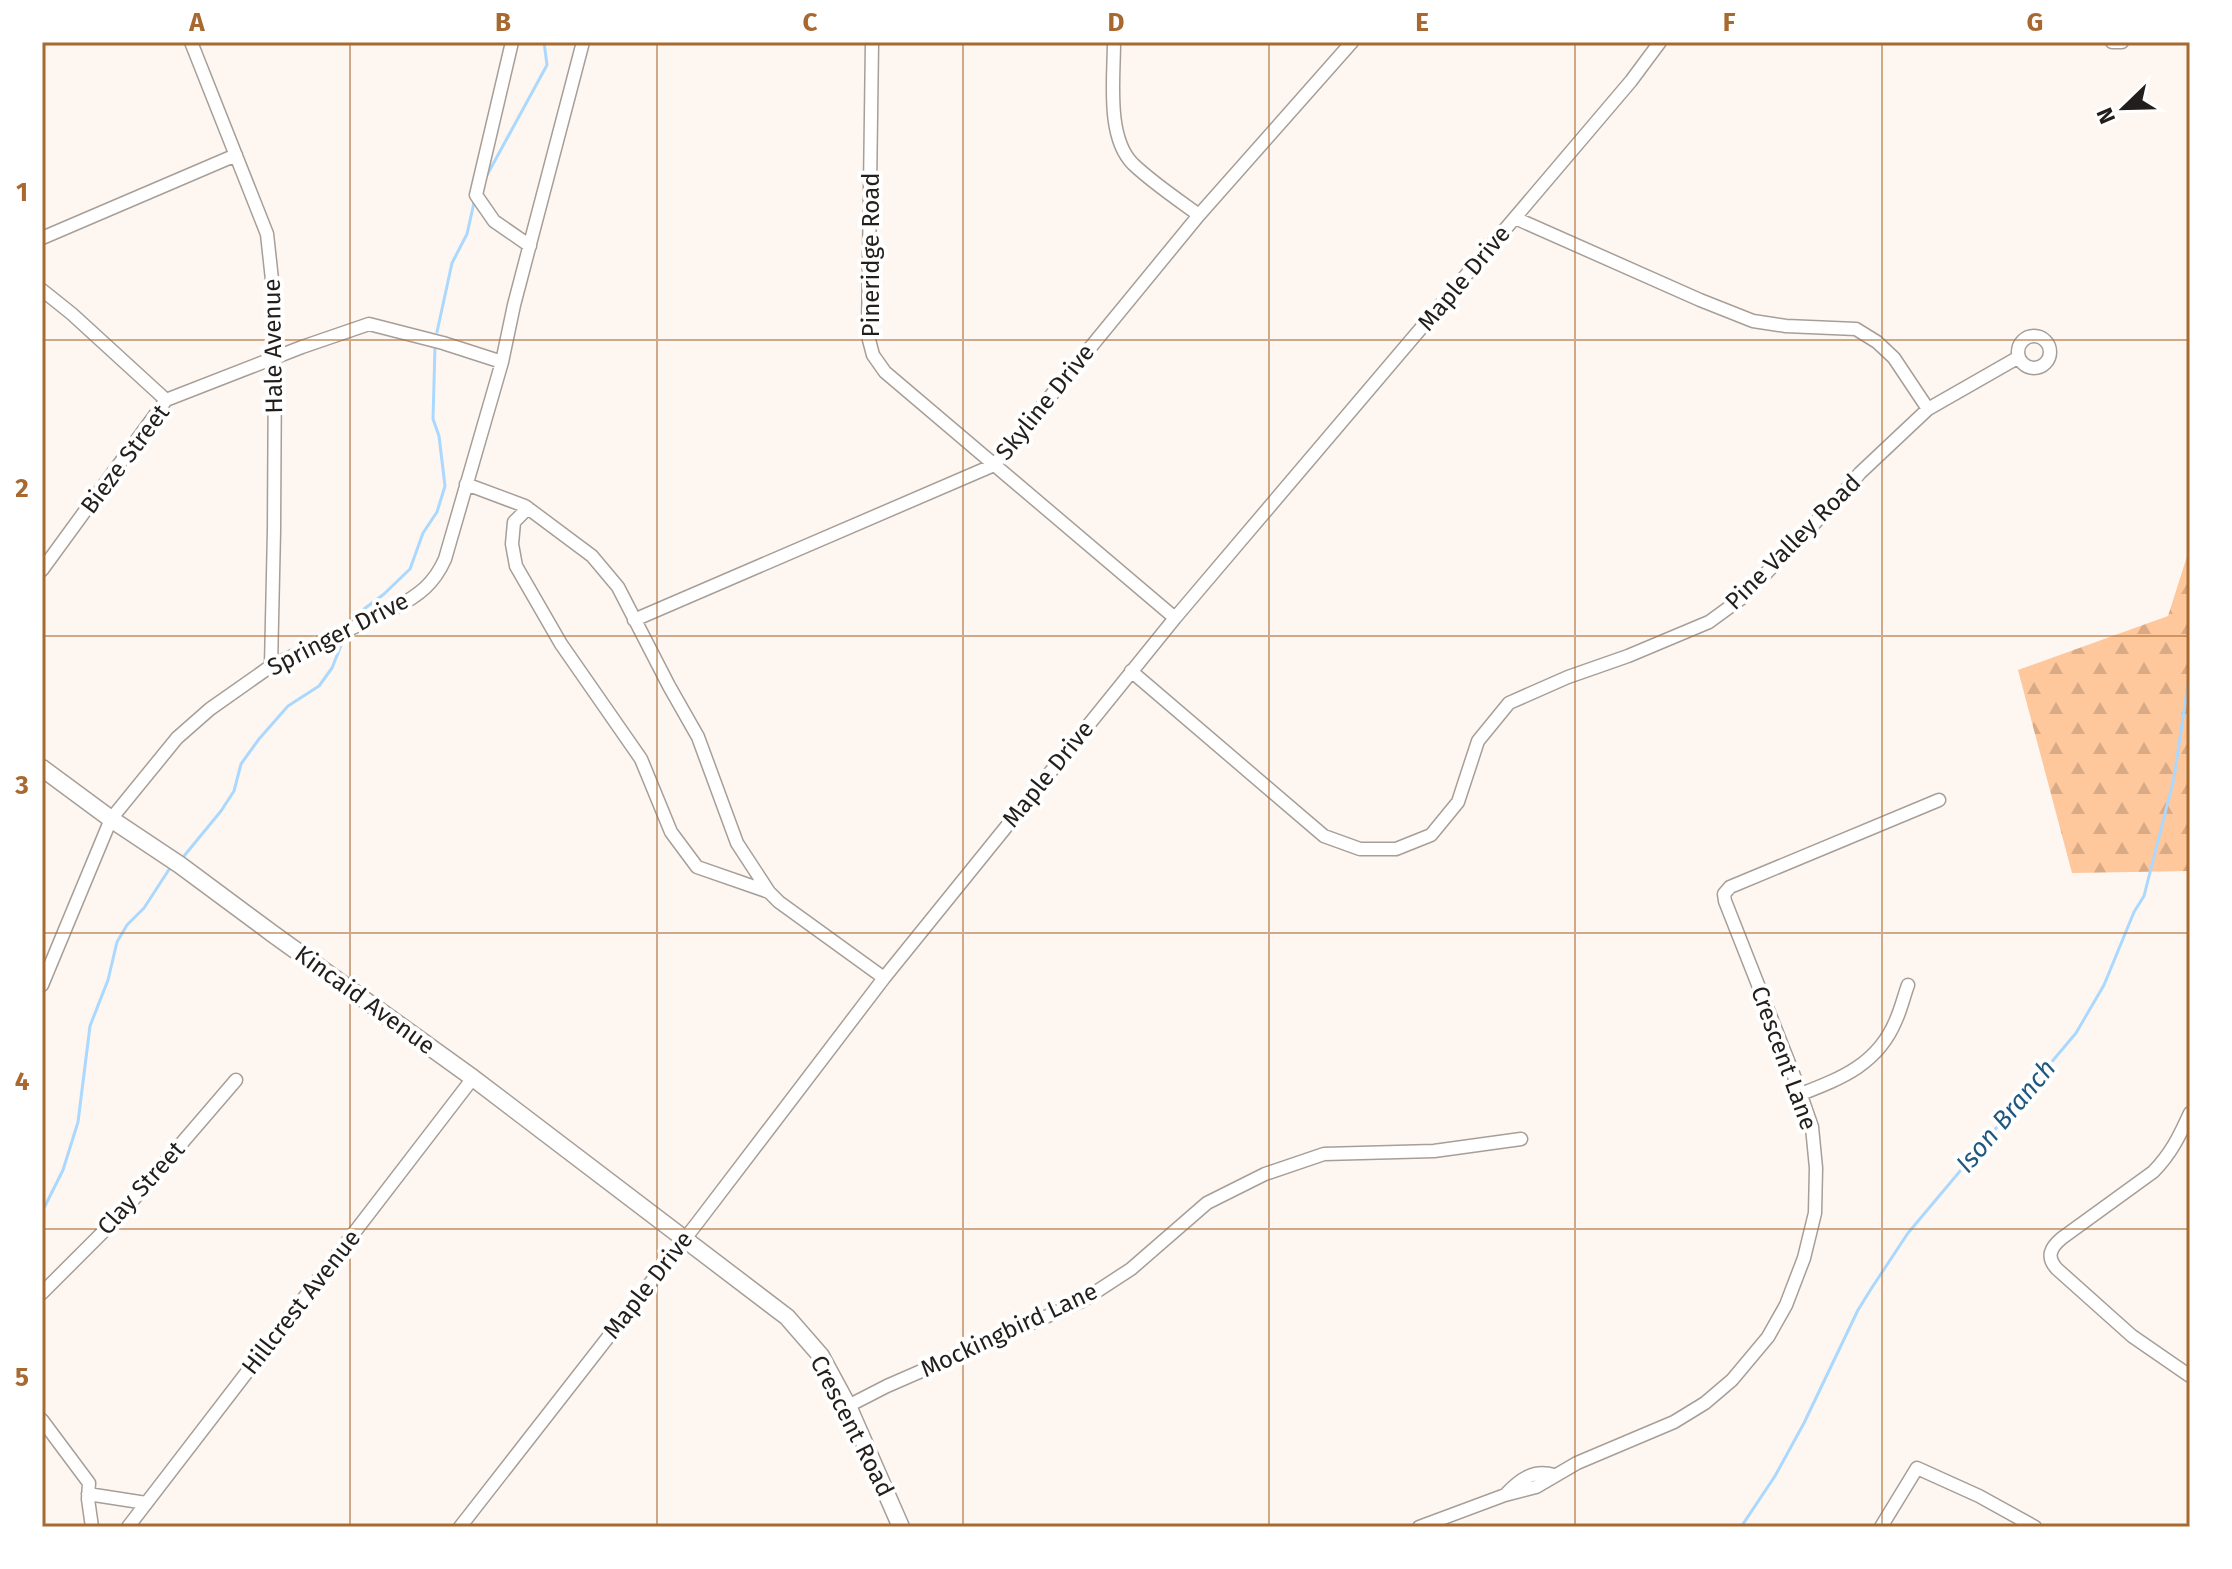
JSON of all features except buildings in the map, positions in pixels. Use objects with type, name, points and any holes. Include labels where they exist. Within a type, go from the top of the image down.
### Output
[{"type":"street","name":"Hale Avenue","points":[[191,42],[267,234],[274,298],[275,359],[271,666]]},
{"type":"street","points":[[512,42],[476,195],[494,221],[530,246]]},
{"type":"street","name":"Springer Drive","points":[[42,985],[111,819],[177,738],[210,709],[271,666],[395,608],[426,588],[438,575],[502,362],[583,42]]},
{"type":"street","name":"Pineridge Road","points":[[872,42],[868,336],[871,349],[885,372],[1175,618]]},
{"type":"street","points":[[1114,42],[1113,119],[1124,151],[1132,163],[1199,215]]},
{"type":"street","name":"Skyline Drive","points":[[634,620],[994,465],[1199,215],[1352,42]]},
{"type":"street","name":"Maple Drive","points":[[460,1527],[884,978],[1131,671],[1631,81],[1660,42]]},
{"type":"street","points":[[2112,42],[2122,42]]},
{"type":"street","points":[[42,238],[236,155]]},
{"type":"street","points":[[1515,218],[1753,321],[1786,326],[1856,329],[1877,342],[1894,358],[1928,409]]},
{"type":"street","points":[[42,290],[166,400]]},
{"type":"street","name":"Bieze Street","points":[[42,570],[166,400],[369,324],[502,362]]},
{"type":"street","name":"Pine Valley Road","points":[[1131,671],[1324,836],[1360,849],[1396,849],[1431,835],[1458,802],[1478,741],[1509,703],[1700,627],[1726,611],[1742,598],[1860,473],[1928,409],[2019,357]]},
{"type":"street","points":[[466,484],[528,508],[592,556],[618,587],[698,737],[737,843],[769,892],[884,978]]},
{"type":"street","points":[[528,508],[514,522],[512,544],[516,566],[561,644],[641,759],[671,832],[697,867],[769,892]]},
{"type":"street","name":"Kincaid Avenue","points":[[42,768],[473,1078],[684,1238]]},
{"type":"street","name":"Crescent Lane","points":[[1419,1527],[1505,1495],[1536,1487],[1554,1475],[1674,1422],[1705,1403],[1732,1380],[1768,1337],[1786,1305],[1804,1258],[1815,1213],[1816,1168],[1812,1127],[1724,894],[1730,887],[1939,800]]},
{"type":"street","points":[[1801,1094],[1837,1080],[1864,1064],[1884,1043],[1896,1022],[1908,985]]},
{"type":"street","name":"Hillcrest Avenue","points":[[128,1527],[473,1078]]},
{"type":"street","name":"Clay Street","points":[[42,1293],[120,1215],[236,1080]]},
{"type":"street","points":[[2190,1113],[2178,1140],[2162,1162],[2056,1243],[2050,1256],[2057,1269],[2132,1336],[2190,1376]]},
{"type":"street","name":"Mockingbird Lane","points":[[848,1406],[1082,1301],[1131,1269],[1207,1203],[1265,1174],[1324,1154],[1434,1151],[1521,1139]]},
{"type":"street","name":"Crescent Road","points":[[684,1238],[787,1317],[821,1356],[848,1406],[901,1527]]},
{"type":"street","points":[[42,1420],[89,1483],[92,1527]]},
{"type":"street","points":[[1881,1527],[1917,1468],[1979,1496],[2035,1527]]},
{"type":"street","points":[[88,1494],[146,1503]]},
{"type":"green space","points":[[2190,547],[2190,871],[2072,873],[2018,670],[2168,616]]},
{"type":"waterway","points":[[486,177],[547,65],[544,42]]},
{"type":"waterway","points":[[437,332],[452,263],[467,234],[475,198]]},
{"type":"waterway","points":[[364,609],[410,569],[423,533],[437,512],[445,486],[439,436],[433,419],[435,346]]},
{"type":"waterway","points":[[184,856],[234,791],[241,764],[259,739],[288,706],[319,686],[332,668],[344,638]]},
{"type":"waterway","name":"Ison Branch","points":[[1741,1527],[1775,1476],[1804,1423],[1858,1310],[1908,1233],[2076,1033],[2104,985],[2134,912],[2144,896],[2174,778],[2190,671]]},
{"type":"waterway","points":[[42,1212],[63,1170],[78,1122],[90,1026],[108,980],[117,942],[170,868]]}]
